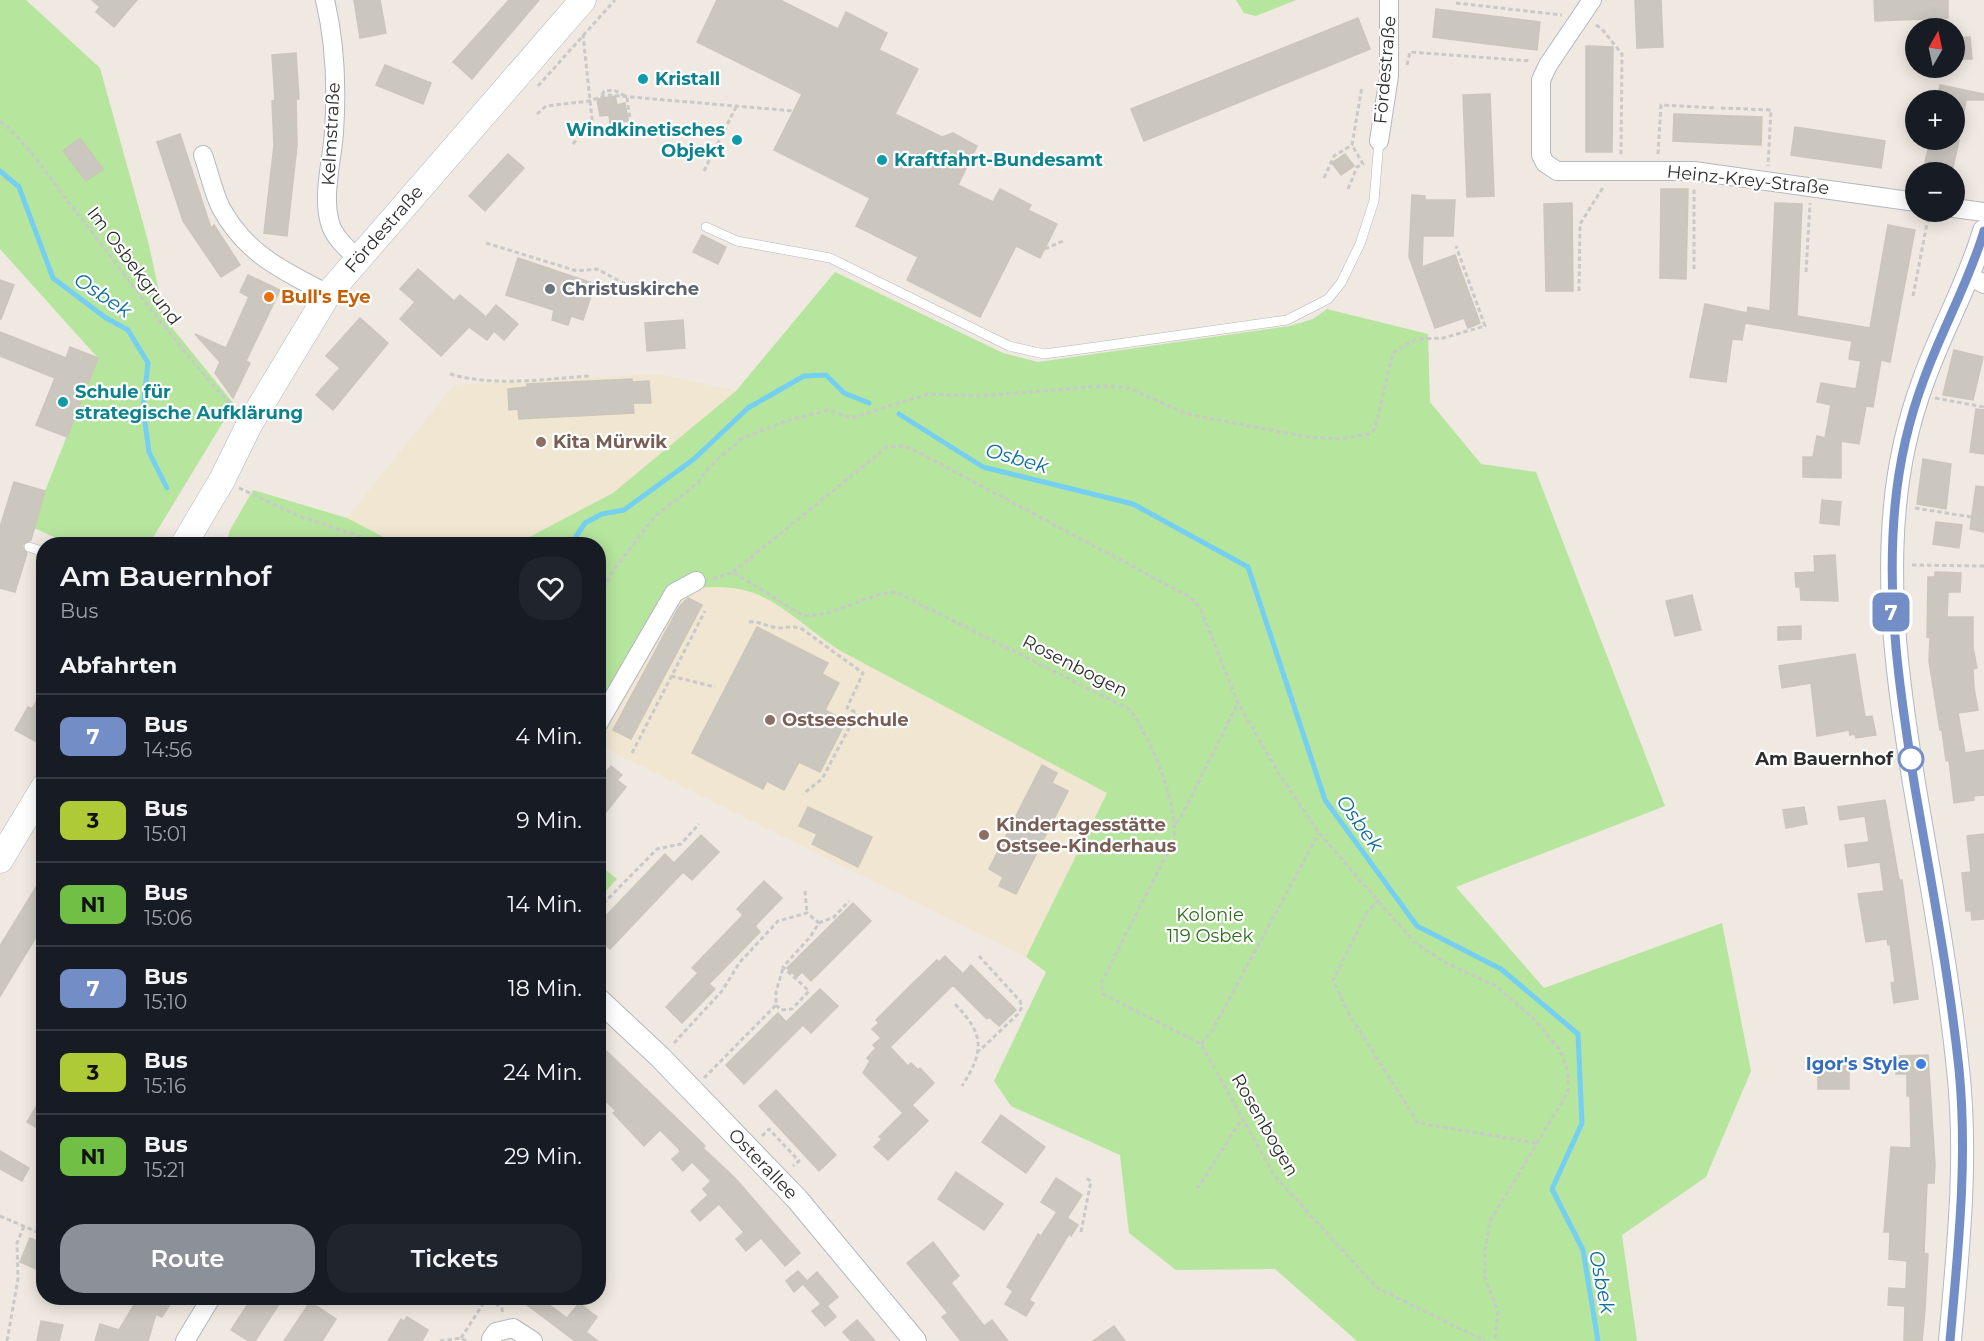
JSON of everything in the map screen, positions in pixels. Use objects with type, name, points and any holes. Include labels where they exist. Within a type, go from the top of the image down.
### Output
[{"type":"main road","name":"Fördestraße","points":[[188,537],[222,480],[249,425],[328,294],[583,0]]},
{"type":"main road","points":[[0,860],[36,801]]},
{"type":"street","name":"Kelmstraße","points":[[325,0],[333,57],[334,129],[327,205],[331,225],[339,240],[358,260]]},
{"type":"street","name":"Fördestraße","points":[[1379,141],[1389,76],[1389,0]]},
{"type":"street","points":[[1548,65],[1592,0]]},
{"type":"street","name":"Heinz-Krey-Straße","points":[[1548,65],[1541,80],[1541,155],[1545,163],[1557,171],[1694,171],[1767,179],[1905,200]]},
{"type":"street","points":[[203,155],[220,206],[238,235],[266,261],[328,294]]},
{"type":"street","points":[[1965,209],[1984,212]]},
{"type":"street","points":[[1950,1341],[1963,1188],[1959,1069],[1897,677],[1891,611],[1892,565],[1895,505],[1902,458],[1918,395],[1976,279],[1984,231]]},
{"type":"street","points":[[606,710],[674,593],[696,581]]},
{"type":"street","name":"Osterallee","points":[[606,1006],[660,1057],[778,1180],[915,1341]]},
{"type":"street","points":[[185,1341],[207,1305]]},
{"type":"street","points":[[497,1334],[513,1328],[532,1341]]},
{"type":"lane","points":[[706,227],[737,241],[830,258],[1009,346],[1044,354],[1287,320],[1306,312],[1328,298],[1341,283],[1360,244],[1374,201],[1379,141]]},
{"type":"lane","points":[[29,547],[36,549]]},
{"type":"path","points":[[531,94],[615,0]]},
{"type":"path","points":[[1456,3],[1582,17],[1602,29],[1622,54],[1621,162],[1617,172],[1580,224],[1579,291]]},
{"type":"path","points":[[573,144],[592,119],[583,35]]},
{"type":"path","points":[[1410,52],[1540,61],[1548,65]]},
{"type":"path","points":[[1348,189],[1357,167],[1363,164],[1352,145],[1362,86]]},
{"type":"path","points":[[537,114],[546,106],[589,101],[602,96],[794,111]]},
{"type":"path","points":[[627,97],[632,136]]},
{"type":"path","points":[[1658,171],[1661,105],[1771,110],[1767,179]]},
{"type":"path","points":[[704,171],[736,107]]},
{"type":"path","name":"Im Osbekgrund","points":[[0,121],[12,131],[55,185],[173,339],[249,425]]},
{"type":"path","points":[[1324,178],[1334,156],[1352,145]]},
{"type":"path","points":[[1694,171],[1694,269]]},
{"type":"path","points":[[1806,272],[1811,186]]},
{"type":"path","points":[[1913,296],[1927,222]]},
{"type":"path","points":[[1045,249],[1065,240]]},
{"type":"path","points":[[486,243],[576,271],[597,269],[631,287],[640,282]]},
{"type":"path","points":[[606,584],[610,575],[656,516],[698,483],[709,467],[741,440],[786,422],[828,410],[851,418],[928,394],[980,396],[1104,386],[1129,388],[1187,414],[1227,423],[1307,437],[1339,439],[1369,434],[1375,429],[1393,353],[1416,339],[1443,338],[1485,326],[1456,246]]},
{"type":"path","points":[[450,374],[471,380],[496,382],[589,376]]},
{"type":"path","points":[[1918,395],[1984,407]]},
{"type":"path","points":[[696,581],[721,578],[733,572],[887,447],[904,446],[1176,587],[1190,597],[1204,617],[1238,704],[1279,774],[1319,833],[1414,942],[1446,963],[1496,986],[1532,1017],[1560,1050],[1568,1072],[1568,1092],[1490,1221],[1485,1252],[1485,1278],[1498,1311],[1495,1341]]},
{"type":"path","points":[[222,480],[299,516],[361,537]]},
{"type":"path","points":[[1895,505],[1984,519]]},
{"type":"path","points":[[1892,565],[1984,566]]},
{"type":"path","name":"Rosenbogen","points":[[733,572],[802,615],[816,617],[884,593],[896,592],[1129,709],[1143,727],[1176,823]]},
{"type":"path","points":[[632,753],[705,611]]},
{"type":"path","points":[[749,622],[761,621],[774,628],[791,625],[802,629],[863,672],[847,708],[857,713],[822,779],[803,794]]},
{"type":"path","points":[[671,676],[716,687]]},
{"type":"path","points":[[1238,704],[1176,823],[1174,840],[1101,983],[1103,994],[1201,1044],[1213,1029],[1319,833]]},
{"type":"path","points":[[606,901],[657,849],[681,844],[699,824]]},
{"type":"path","points":[[805,891],[807,913],[819,923]]},
{"type":"path","points":[[1379,900],[1368,911],[1333,980],[1349,1014],[1418,1123],[1536,1143]]},
{"type":"path","points":[[692,1090],[776,1005],[776,992],[783,968],[819,923],[834,916],[849,901]]},
{"type":"path","points":[[660,1057],[722,991],[740,962],[778,921],[807,913]]},
{"type":"path","points":[[979,956],[1020,1001],[1022,1007],[1018,1014],[979,1051]]},
{"type":"path","points":[[776,1005],[782,1010],[792,1009],[809,991],[783,968]]},
{"type":"path","points":[[955,1004],[971,1021],[978,1034],[979,1051],[975,1066],[962,1086]]},
{"type":"path","name":"Rosenbogen","points":[[1201,1044],[1274,1175],[1377,1288],[1485,1341]]},
{"type":"path","points":[[1197,1189],[1242,1119]]},
{"type":"path","points":[[769,1129],[799,1161],[778,1180]]},
{"type":"path","points":[[1081,1232],[1091,1181],[1086,1178]]},
{"type":"path","points":[[0,1216],[36,1231]]},
{"type":"path","points":[[7,1341],[18,1279],[17,1243],[24,1226]]},
{"type":"path","points":[[461,1338],[483,1305]]},
{"type":"path","points":[[497,1305],[502,1309],[497,1334]]},
{"type":"path","points":[[440,1341],[461,1338],[466,1341]]},
{"type":"shaded area","name":"Kita Mürwik","points":[[659,374],[736,391],[613,493],[529,537],[384,537],[347,518],[454,385]]},
{"type":"shaded area","name":"Ostseeschule","points":[[712,585],[752,590],[790,612],[804,627],[839,650],[1107,793],[1026,957],[606,748],[606,724],[684,590]]},
{"type":"green space","points":[[0,0],[26,0],[100,68],[148,241],[165,319],[234,404],[153,537],[54,537],[34,528],[45,491],[98,358],[0,249]]},
{"type":"green space","points":[[1236,0],[1296,0],[1256,16],[1244,13]]},
{"type":"green space","name":"Kolonie 119 Osbek","points":[[835,272],[1003,353],[1038,362],[1290,326],[1313,319],[1327,309],[1428,334],[1430,402],[1481,464],[1536,472],[1665,806],[1456,887],[1544,988],[1722,923],[1751,1071],[1706,1177],[1622,1235],[1637,1341],[1357,1341],[1275,1269],[1176,1270],[1129,1233],[1120,1155],[1011,1106],[994,1081],[1046,972],[1026,957],[1107,793],[839,650],[769,600],[734,588],[711,587],[684,590],[606,724],[606,537],[529,537],[613,493],[736,391]]},
{"type":"green space","points":[[253,490],[347,518],[384,537],[228,537]]},
{"type":"green space","points":[[606,870],[617,879],[606,891]]},
{"type":"building","points":[[92,0],[137,0],[114,27],[96,12],[100,7]]},
{"type":"building","points":[[354,0],[380,0],[386,33],[360,38]]},
{"type":"building","points":[[509,0],[539,0],[472,79],[453,62]]},
{"type":"building","name":"Kraftfahrt-Bundesamt","points":[[717,0],[780,0],[838,29],[846,12],[887,33],[879,50],[918,69],[895,114],[942,137],[953,133],[977,146],[958,185],[993,202],[1000,189],[1031,205],[1028,210],[1057,224],[1040,258],[1016,246],[980,317],[907,280],[918,257],[856,226],[870,198],[774,150],[802,94],[697,42]]},
{"type":"building","points":[[1635,0],[1661,0],[1663,47],[1637,48]]},
{"type":"building","points":[[1874,0],[1948,0],[1948,18],[1875,21]]},
{"type":"building","points":[[1436,9],[1540,22],[1537,50],[1433,37]]},
{"type":"building","points":[[1358,18],[1370,49],[1144,141],[1131,109]]},
{"type":"building","points":[[1965,37],[1970,37],[1972,59],[1965,59]]},
{"type":"building","points":[[1586,46],[1613,47],[1612,152],[1586,152]]},
{"type":"building","points":[[296,53],[299,99],[296,99],[297,145],[287,236],[264,233],[274,145],[272,101],[275,100],[272,55]]},
{"type":"building","points":[[385,65],[431,83],[423,104],[376,85]]},
{"type":"building","points":[[1940,85],[1964,90],[1939,90]]},
{"type":"building","points":[[1965,90],[1984,94],[1984,100],[1966,100],[1965,106]]},
{"type":"building","points":[[1490,94],[1494,196],[1467,197],[1463,95]]},
{"type":"building","points":[[615,96],[617,105],[625,103],[628,121],[610,124],[609,115],[600,116],[597,99]]},
{"type":"building","points":[[1674,114],[1762,117],[1761,145],[1673,141]]},
{"type":"building","points":[[1795,127],[1885,141],[1881,168],[1791,155]]},
{"type":"building","points":[[180,134],[211,228],[214,225],[240,265],[221,277],[183,221],[157,142]]},
{"type":"building","points":[[80,138],[103,169],[86,181],[63,151]]},
{"type":"building","points":[[1928,150],[1957,150],[1954,162],[1925,162]]},
{"type":"building","points":[[508,154],[524,168],[485,211],[469,196]]},
{"type":"building","points":[[1345,154],[1354,166],[1341,175],[1332,163]]},
{"type":"building","points":[[1661,189],[1688,189],[1686,279],[1660,278]]},
{"type":"building","points":[[1412,195],[1425,196],[1425,200],[1455,200],[1453,236],[1423,236],[1422,267],[1455,255],[1480,323],[1468,328],[1464,318],[1435,328],[1409,257]]},
{"type":"building","points":[[1572,203],[1573,291],[1546,291],[1544,204]]},
{"type":"building","points":[[1775,203],[1802,204],[1797,316],[1870,328],[1888,225],[1915,230],[1890,362],[1881,360],[1873,407],[1866,406],[1859,444],[1841,441],[1841,478],[1803,477],[1803,457],[1813,457],[1817,436],[1825,438],[1831,405],[1817,402],[1821,383],[1856,389],[1861,361],[1849,359],[1852,341],[1745,323],[1742,340],[1732,339],[1726,382],[1690,377],[1705,304],[1747,313],[1748,307],[1770,311]]},
{"type":"building","points":[[702,235],[726,247],[718,264],[693,252]]},
{"type":"building","name":"Christuskirche","points":[[518,258],[595,284],[583,320],[571,316],[568,325],[552,320],[554,310],[506,295]]},
{"type":"building","points":[[418,269],[454,301],[460,295],[486,317],[496,305],[518,324],[504,340],[494,331],[487,340],[469,327],[441,356],[400,319],[415,302],[400,289]]},
{"type":"building","points":[[248,275],[280,290],[246,361],[250,363],[233,398],[215,373],[220,362],[195,334],[226,348],[249,297],[240,292]]},
{"type":"building","points":[[0,280],[14,285],[1,319],[0,319]]},
{"type":"building","points":[[360,318],[388,343],[333,410],[316,395],[340,368],[326,356]]},
{"type":"building","points":[[683,320],[685,348],[647,351],[645,323]]},
{"type":"building","name":"Schule für strategische Aufklärung","points":[[0,332],[66,358],[70,347],[98,358],[67,437],[36,425],[55,378],[0,356]]},
{"type":"building","points":[[1954,350],[1983,357],[1973,400],[1943,395]]},
{"type":"building","points":[[632,379],[632,382],[649,381],[651,403],[633,403],[634,413],[519,419],[518,409],[509,410],[508,389],[527,387],[527,384]]},
{"type":"building","points":[[1976,409],[1984,410],[1984,454],[1970,452]]},
{"type":"building","points":[[1923,459],[1951,464],[1946,509],[1917,504]]},
{"type":"building","points":[[14,482],[45,491],[31,540],[22,545],[27,553],[15,592],[0,588],[0,527]]},
{"type":"building","points":[[1976,486],[1984,487],[1984,532],[1970,529]]},
{"type":"building","points":[[1822,500],[1841,502],[1839,525],[1820,523]]},
{"type":"building","points":[[1936,522],[1962,525],[1959,548],[1933,544]]},
{"type":"building","points":[[1835,555],[1838,601],[1801,600],[1800,587],[1796,587],[1795,573],[1815,572],[1814,556]]},
{"type":"building","points":[[1935,572],[1961,573],[1960,592],[1948,592],[1947,617],[1973,617],[1973,647],[1977,668],[1973,669],[1974,688],[1978,710],[1958,713],[1965,753],[1984,750],[1984,795],[1974,796],[1974,800],[1954,803],[1949,760],[1946,761],[1929,661],[1930,637],[1927,637],[1928,577],[1935,577]]},
{"type":"building","points":[[1692,595],[1701,630],[1675,636],[1666,601]]},
{"type":"building","points":[[688,598],[702,605],[631,739],[613,730],[679,607]]},
{"type":"building","points":[[1801,626],[1801,639],[1778,640],[1778,627]]},
{"type":"building","points":[[757,627],[828,663],[822,674],[839,683],[825,710],[846,721],[820,772],[799,762],[784,790],[767,781],[763,789],[692,753]]},
{"type":"building","points":[[1855,654],[1865,717],[1872,716],[1876,735],[1856,738],[1855,734],[1850,735],[1849,730],[1817,736],[1811,683],[1782,688],[1779,666]]},
{"type":"building","points":[[36,702],[36,741],[15,730],[28,707],[32,709]]},
{"type":"building","points":[[1042,765],[1057,773],[1052,783],[1068,791],[1016,894],[999,886],[1003,877],[989,869]]},
{"type":"building","points":[[611,766],[622,775],[617,780],[626,787],[606,812],[606,772]]},
{"type":"building","points":[[1885,800],[1899,880],[1902,880],[1918,999],[1894,1003],[1891,983],[1895,982],[1890,944],[1888,945],[1887,939],[1866,942],[1858,894],[1884,891],[1880,862],[1848,867],[1845,845],[1869,842],[1865,816],[1840,820],[1838,807]]},
{"type":"building","points":[[808,807],[872,837],[858,867],[812,844],[817,834],[799,826]]},
{"type":"building","points":[[1804,807],[1807,824],[1786,828],[1783,810]]},
{"type":"building","points":[[1984,834],[1984,919],[1972,920],[1971,911],[1966,911],[1962,873],[1971,872],[1967,836]]},
{"type":"building","points":[[701,835],[719,852],[692,880],[683,872],[610,949],[606,945],[606,916],[665,854],[674,863]]},
{"type":"building","points":[[764,881],[782,898],[755,926],[760,932],[709,984],[715,989],[682,1023],[666,1007],[698,973],[692,968],[743,915],[737,909]]},
{"type":"building","points":[[36,887],[36,937],[0,996],[0,946]]},
{"type":"building","points":[[853,903],[871,921],[811,981],[802,972],[797,977],[787,968]]},
{"type":"building","points":[[945,956],[963,974],[971,965],[1016,1010],[999,1026],[989,1017],[987,1019],[953,985],[890,1047],[908,1066],[911,1063],[918,1070],[920,1068],[934,1083],[912,1105],[928,1121],[888,1160],[874,1147],[882,1139],[879,1137],[903,1113],[863,1073],[870,1061],[867,1058],[876,1048],[873,1045],[881,1038],[872,1029],[879,1023],[876,1020],[912,984],[937,960],[939,962]]},
{"type":"building","points":[[820,989],[838,1006],[811,1033],[803,1025],[744,1084],[726,1065],[778,1013],[786,1022]]},
{"type":"building","points":[[606,1051],[705,1146],[703,1148],[735,1178],[800,1253],[785,1266],[761,1238],[746,1251],[736,1239],[744,1232],[719,1204],[700,1221],[691,1211],[708,1195],[703,1189],[711,1181],[692,1162],[683,1171],[672,1159],[680,1152],[679,1149],[660,1130],[644,1146],[613,1113],[616,1111],[606,1102]]},
{"type":"building","points":[[1928,1055],[1935,1165],[1934,1183],[1927,1183],[1924,1253],[1928,1254],[1925,1310],[1922,1341],[1904,1341],[1905,1306],[1888,1305],[1889,1288],[1906,1289],[1907,1261],[1889,1259],[1890,1232],[1884,1232],[1891,1147],[1911,1148],[1910,1096],[1907,1096],[1907,1074],[1896,1074],[1896,1056]]},
{"type":"building","points":[[1818,1066],[1849,1066],[1849,1089],[1818,1089]]},
{"type":"building","points":[[776,1090],[836,1155],[819,1171],[759,1106]]},
{"type":"building","points":[[36,1107],[36,1127],[27,1122]]},
{"type":"building","points":[[1001,1115],[1045,1147],[1026,1173],[982,1142]]},
{"type":"building","points":[[0,1151],[29,1168],[22,1181],[0,1169]]},
{"type":"building","points":[[956,1172],[1003,1204],[984,1230],[938,1199]]},
{"type":"building","points":[[1056,1178],[1082,1195],[1067,1218],[1078,1225],[1071,1236],[1069,1234],[1029,1300],[1034,1303],[1026,1316],[1005,1304],[1013,1291],[1007,1287],[1038,1234],[1041,1236],[1057,1212],[1041,1202]]},
{"type":"building","points":[[30,1238],[36,1241],[36,1269],[20,1262]]},
{"type":"building","points":[[933,1242],[959,1276],[951,1283],[984,1326],[992,1320],[1008,1341],[961,1341],[942,1317],[948,1313],[907,1263]]},
{"type":"building","points":[[798,1271],[807,1281],[817,1272],[838,1297],[827,1306],[836,1317],[825,1326],[812,1311],[821,1304],[803,1284],[794,1292],[786,1281]]},
{"type":"building","points":[[134,1305],[170,1305],[162,1317],[156,1314],[148,1341],[95,1341],[100,1324],[119,1330]]},
{"type":"building","points":[[247,1305],[278,1305],[255,1341],[249,1341],[231,1330]]},
{"type":"building","points":[[308,1305],[315,1305],[336,1319],[322,1341],[284,1341]]},
{"type":"building","points":[[527,1305],[549,1305],[567,1318],[577,1305],[582,1305],[597,1317],[586,1332],[598,1341],[575,1341]]},
{"type":"building","points":[[407,1317],[428,1330],[422,1341],[388,1341],[401,1319],[404,1321]]},
{"type":"building","points":[[857,1320],[875,1341],[851,1341],[843,1332]]},
{"type":"building","points":[[41,1321],[63,1325],[59,1341],[37,1341]]},
{"type":"building","points":[[1114,1326],[1125,1341],[1093,1341]]},
{"type":"waterway","name":"Osbek","points":[[0,171],[19,187],[53,278],[106,318],[128,330],[148,363],[143,408],[149,452],[167,488]]},
{"type":"waterway","name":"Osbek","points":[[576,537],[585,523],[602,514],[624,510],[694,459],[748,408],[804,376],[826,375],[844,393],[869,403]]},
{"type":"waterway","name":"Osbek","points":[[899,414],[983,467],[1133,504],[1248,567],[1325,800],[1417,926],[1501,969],[1578,1034],[1582,1123],[1552,1189],[1583,1250],[1598,1341]]},
{"type":"bus line","name":"7","points":[[1950,1341],[1963,1188],[1959,1069],[1897,677],[1891,611],[1892,565],[1895,505],[1902,458],[1911,420],[1925,377],[1984,231]]},
{"type":"place","name":"Kristall","points":[[643,79]]},
{"type":"place","name":"Windkinetisches Objekt","points":[[737,140]]},
{"type":"place","name":"Kraftfahrt-Bundesamt","points":[[882,160]]},
{"type":"place","name":"Christuskirche","points":[[550,289]]},
{"type":"place","name":"Bull's Eye","points":[[269,297]]},
{"type":"place","name":"Schule für strategische Aufklärung","points":[[63,402]]},
{"type":"place","name":"Kita Mürwik","points":[[541,442]]},
{"type":"place","name":"Ostseeschule","points":[[770,720]]},
{"type":"place","name":"Am Bauernhof","points":[[1911,759]]},
{"type":"place","name":"Kindertagesstätte Ostsee-Kinderhaus","points":[[984,835]]},
{"type":"place","name":"Igor's Style","points":[[1921,1064]]}]
